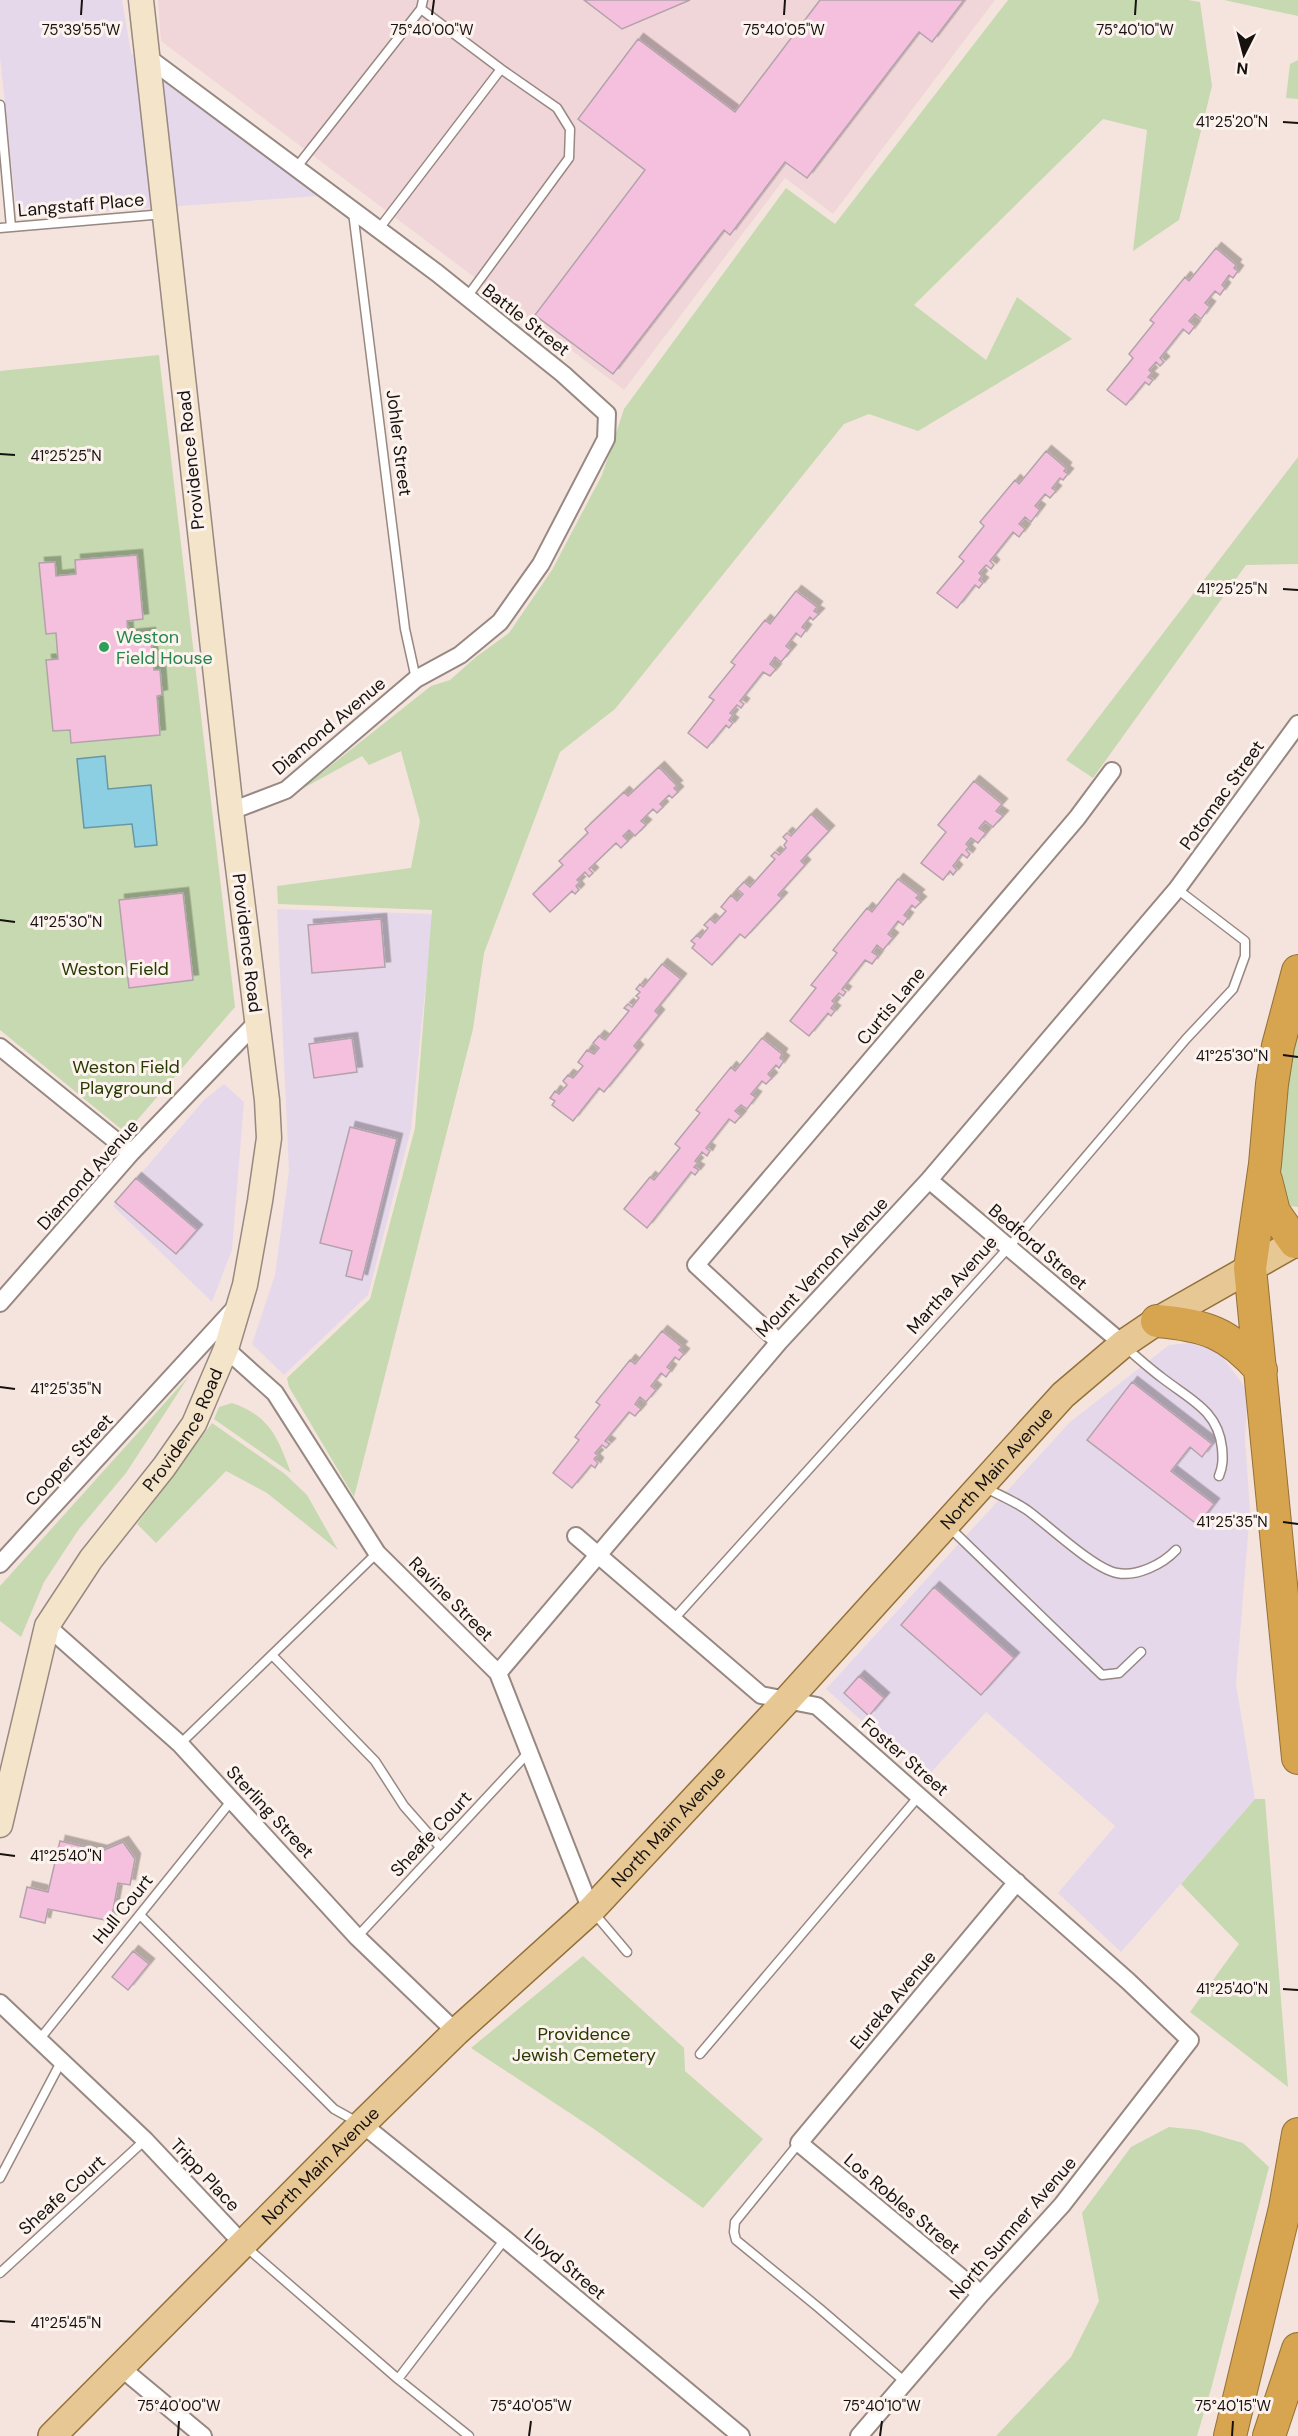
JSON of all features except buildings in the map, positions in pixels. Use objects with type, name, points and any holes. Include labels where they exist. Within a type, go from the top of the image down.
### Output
[{"type":"highway","points":[[1298,970],[1278,1046],[1272,1084],[1265,1164],[1250,1268],[1298,1758]]},
{"type":"highway","points":[[1265,1164],[1274,1212],[1297,1241]]},
{"type":"highway","points":[[1157,1321],[1185,1323],[1219,1334],[1246,1353],[1260,1370]]},
{"type":"highway","points":[[1230,2436],[1285,2208],[1298,2134]]},
{"type":"highway","points":[[1241,2436],[1278,2322],[1298,2248]]},
{"type":"highway","points":[[1269,2436],[1298,2349]]},
{"type":"main road","name":"Providence Road","points":[[0,1825],[47,1626],[91,1559],[164,1467],[194,1424],[226,1349],[240,1303],[258,1212],[269,1138],[141,0]]},
{"type":"main road","name":"North Main Avenue","points":[[52,2436],[456,2032],[591,1910],[788,1699],[1063,1395],[1123,1344],[1157,1321],[1297,1241]]},
{"type":"street","name":"Battle Street","points":[[146,56],[467,297],[563,374],[607,414],[606,439],[541,564],[500,622],[460,655],[416,679]]},
{"type":"street","name":"Diamond Avenue","points":[[231,811],[286,790],[416,679]]},
{"type":"street","name":"Potomac Street","points":[[1177,889],[1298,724]]},
{"type":"street","name":"Curtis Lane","points":[[779,1342],[696,1264],[1077,818],[1112,771]]},
{"type":"street","name":"Mount Vernon Avenue","points":[[498,1672],[779,1342],[929,1180],[1177,889]]},
{"type":"street","name":"Diamond Avenue","points":[[0,1303],[131,1153],[257,1022]]},
{"type":"street","points":[[0,1047],[131,1153]]},
{"type":"street","name":"Bedford Street","points":[[929,1180],[1123,1344]]},
{"type":"street","name":"Cooper Street","points":[[0,1564],[240,1303]]},
{"type":"street","name":"Ravine Street","points":[[226,1349],[274,1393],[377,1553],[498,1672],[591,1910]]},
{"type":"street","name":"Foster Street","points":[[576,1536],[761,1695],[817,1706],[1128,1981],[1190,2040]]},
{"type":"street","name":"Sterling Street","points":[[47,1626],[180,1744],[357,1937],[456,2032]]},
{"type":"street","name":"Eureka Avenue","points":[[799,2143],[1017,1882]]},
{"type":"street","name":"Tripp Place","points":[[0,2003],[146,2140],[243,2244]]},
{"type":"street","name":"North Sumner Avenue","points":[[859,2436],[904,2381],[1062,2205],[1190,2040]]},
{"type":"street","name":"Lloyd Street","points":[[362,2124],[505,2239],[741,2436]]},
{"type":"street","name":"Los Robles Street","points":[[799,2143],[981,2294]]},
{"type":"street","points":[[120,2367],[203,2436]]},
{"type":"lane","points":[[296,168],[421,9],[423,0]]},
{"type":"lane","points":[[421,9],[557,108],[570,129],[569,158],[467,297]]},
{"type":"lane","points":[[378,230],[501,69]]},
{"type":"lane","points":[[0,105],[11,227]]},
{"type":"lane","name":"Johler Street","points":[[353,211],[405,629],[416,679]]},
{"type":"lane","name":"Langstaff Place","points":[[0,228],[164,214]]},
{"type":"lane","name":"Martha Avenue","points":[[673,1620],[1008,1248],[1233,988],[1245,956],[1245,941],[1177,889]]},
{"type":"lane","points":[[1123,1344],[1210,1414],[1219,1428],[1221,1437],[1223,1466],[1220,1476]]},
{"type":"lane","points":[[980,1485],[1026,1509],[1087,1557],[1116,1574],[1132,1574],[1149,1568],[1167,1559],[1176,1550]]},
{"type":"lane","points":[[945,1524],[1102,1675],[1119,1673],[1141,1652]]},
{"type":"lane","points":[[180,1744],[377,1553]]},
{"type":"lane","points":[[272,1655],[375,1761],[404,1806],[440,1847]]},
{"type":"lane","name":"Sheafe Court","points":[[357,1937],[528,1753]]},
{"type":"lane","points":[[700,2054],[920,1796]]},
{"type":"lane","name":"Hull Court","points":[[39,2040],[232,1800]]},
{"type":"lane","points":[[591,1910],[627,1952]]},
{"type":"lane","points":[[140,1915],[334,2109],[362,2124]]},
{"type":"lane","points":[[0,2178],[62,2060]]},
{"type":"lane","name":"Sheafe Court","points":[[0,2273],[146,2140]]},
{"type":"lane","points":[[799,2143],[735,2222],[736,2240],[904,2381]]},
{"type":"lane","points":[[398,2379],[505,2239]]},
{"type":"lane","name":"Tripp Place","points":[[243,2244],[398,2379],[469,2436]]},
{"type":"shaded area","points":[[0,0],[122,0],[131,53],[317,196],[17,218],[0,57]]},
{"type":"shaded area","points":[[158,0],[995,0],[833,214],[785,178],[624,390],[161,41]]},
{"type":"shaded area","points":[[277,909],[433,914],[411,1129],[368,1295],[284,1375],[252,1344],[275,1275],[289,1171]]},
{"type":"shaded area","points":[[224,1084],[244,1102],[232,1250],[212,1302],[113,1206],[204,1100]]},
{"type":"shaded area","points":[[1189,1343],[1217,1350],[1248,1391],[1245,1438],[1250,1511],[1236,1684],[1255,1799],[1121,1952],[1058,1893],[1115,1826],[986,1712],[926,1778],[826,1689],[1070,1422],[1169,1345]]},
{"type":"green space","points":[[1008,0],[1188,0],[1200,2],[1212,86],[1179,220],[1133,251],[1147,130],[1103,119],[914,305],[986,360],[1017,297],[1072,339],[918,431],[869,414],[844,424],[615,709],[560,752],[484,953],[473,1029],[354,1497],[289,1387],[287,1378],[370,1299],[415,1128],[432,910],[278,904],[277,886],[411,868],[420,821],[401,751],[369,765],[362,756],[300,790],[431,686],[450,680],[509,633],[552,570],[602,475],[624,409],[786,188],[835,224]]},
{"type":"green space","points":[[1224,0],[1298,0],[1298,16]]},
{"type":"green space","points":[[1298,60],[1298,99],[1286,98],[1290,64]]},
{"type":"green space","name":"Weston Field","points":[[159,355],[235,1007],[126,1133],[0,1030],[0,371]]},
{"type":"green space","points":[[1298,457],[1298,564],[1246,565],[1093,778],[1066,760]]},
{"type":"green space","points":[[1298,1019],[1298,1207],[1289,1206],[1279,1189],[1279,1157],[1286,1081]]},
{"type":"green space","points":[[189,1376],[126,1473],[79,1529],[44,1582],[21,1637],[0,1621],[0,1586]]},
{"type":"green space","points":[[232,1403],[255,1414],[271,1430],[282,1449],[291,1473],[214,1419],[219,1407]]},
{"type":"green space","points":[[212,1423],[285,1474],[307,1495],[338,1550],[267,1493],[226,1471],[156,1543],[137,1524]]},
{"type":"green space","points":[[1255,1799],[1265,1799],[1288,2087],[1190,2012],[1239,1944],[1181,1884]]},
{"type":"green space","name":"Providence Jewish Cemetery","points":[[583,1956],[684,2048],[685,2071],[763,2139],[703,2208],[597,2131],[471,2048]]},
{"type":"green space","points":[[1169,2127],[1198,2130],[1243,2143],[1269,2167],[1197,2436],[996,2436],[1071,2357],[1099,2301],[1082,2213],[1131,2147]]},
{"type":"water","points":[[105,756],[108,789],[151,785],[157,845],[135,847],[132,824],[84,828],[77,759]]},
{"type":"place","name":"Weston Field House","points":[[104,647]]},
{"type":"park label","name":"Weston Field Playground","points":[[126,1077]]}]
